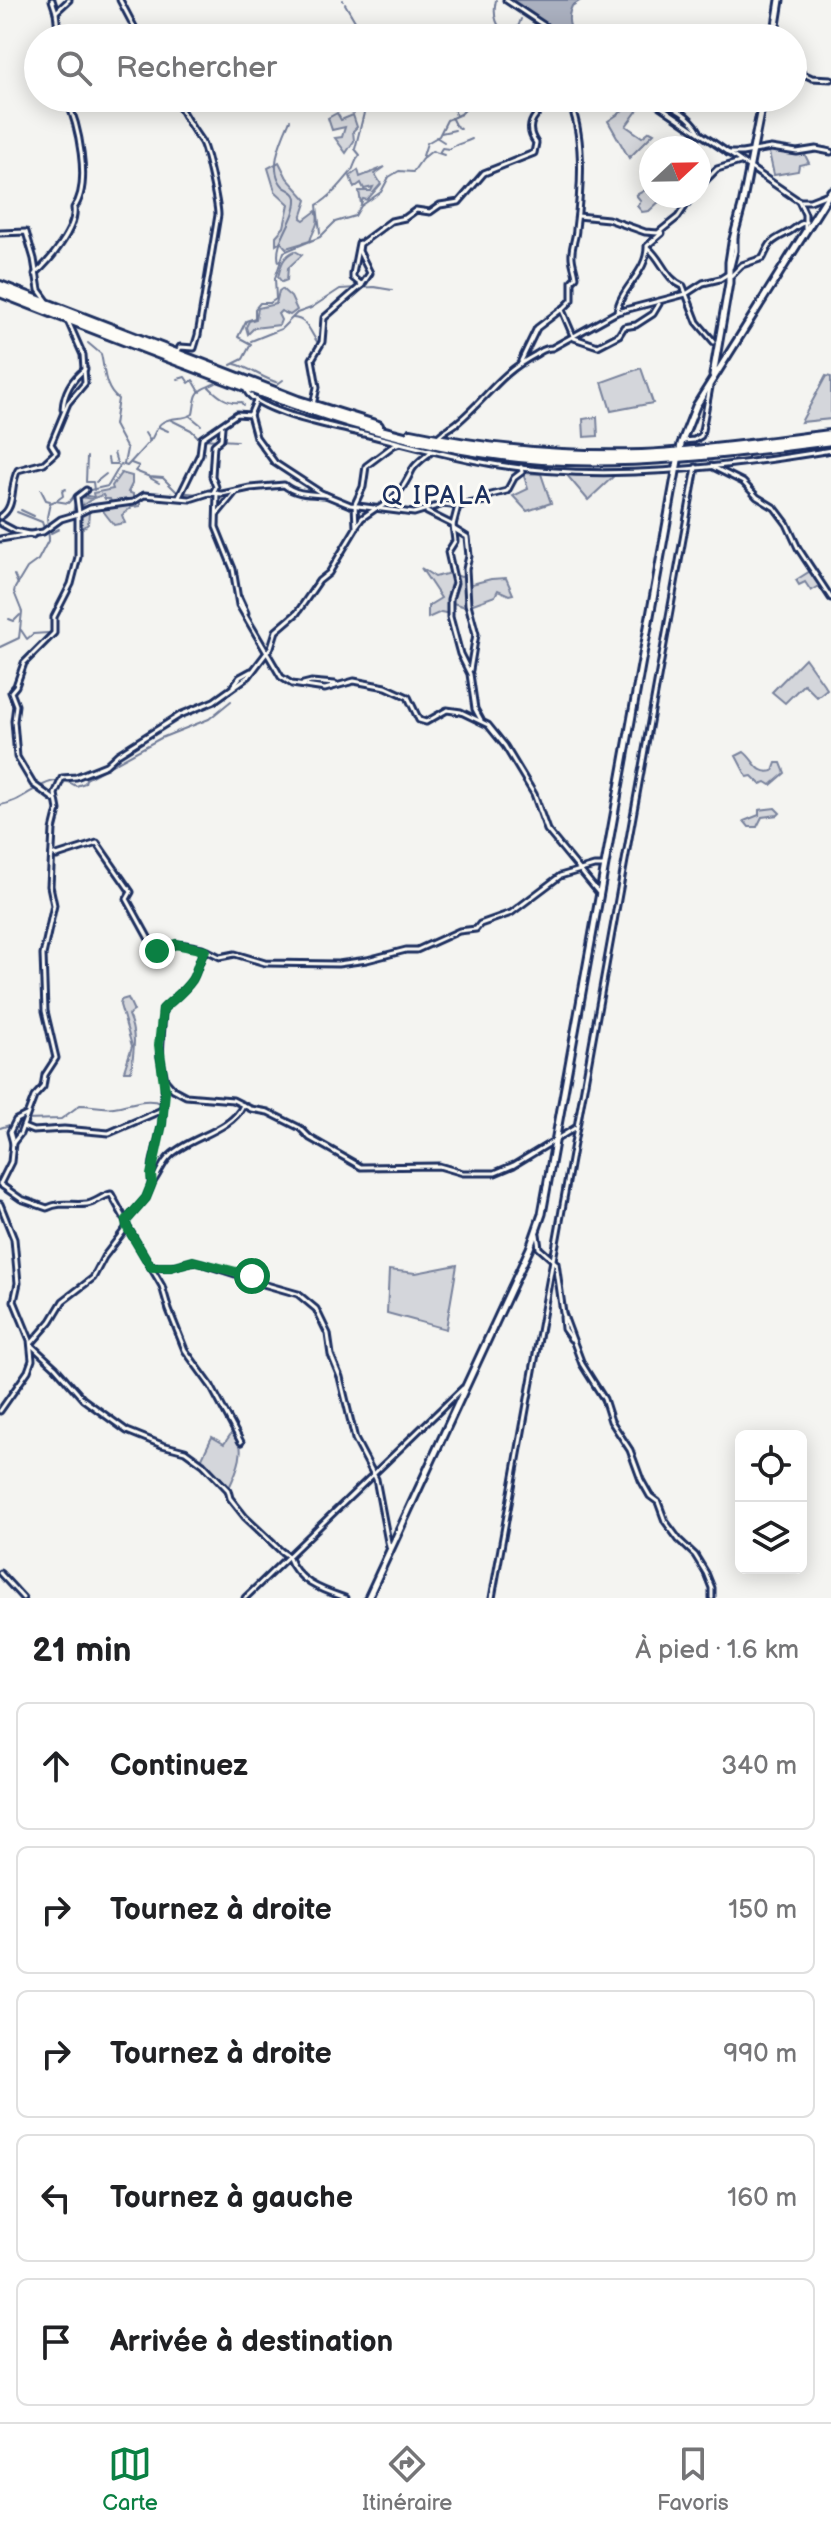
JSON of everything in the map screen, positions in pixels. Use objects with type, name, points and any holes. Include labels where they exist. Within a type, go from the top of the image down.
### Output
[{"type":"highway","points":[[0,289],[177,354],[244,386],[355,426],[435,447],[570,460],[678,455],[831,437]]},
{"type":"highway","points":[[0,289],[67,318],[222,375],[435,447]]},
{"type":"street","points":[[52,0],[57,24]]},
{"type":"street","points":[[56,12],[69,0]]},
{"type":"street","points":[[120,0],[133,24]]},
{"type":"street","points":[[506,0],[542,24]]},
{"type":"street","points":[[776,24],[780,0]]},
{"type":"street","points":[[807,76],[831,79]]},
{"type":"street","points":[[35,274],[44,268],[63,241],[75,220],[74,208],[80,199],[82,167],[78,129],[71,112]]},
{"type":"street","points":[[177,354],[180,347],[194,348],[198,335],[218,211],[203,143],[193,133],[182,112]]},
{"type":"street","points":[[362,285],[353,278],[357,244],[391,221],[405,218],[416,210],[430,212],[440,205],[459,202],[484,173],[534,153],[537,147],[531,123],[537,112]]},
{"type":"street","points":[[520,362],[537,328],[562,309],[573,296],[572,281],[576,277],[571,251],[578,216],[578,153],[581,144],[573,112]]},
{"type":"street","points":[[668,112],[799,201],[804,209],[804,232]]},
{"type":"street","points":[[682,441],[701,436],[721,333],[734,232],[760,112]]},
{"type":"street","points":[[726,153],[771,148],[831,152]]},
{"type":"street","points":[[711,175],[717,169],[740,162]]},
{"type":"street","points":[[799,201],[810,201],[831,192]]},
{"type":"street","points":[[368,1598],[537,1232],[542,1214],[682,441],[696,406],[831,192]]},
{"type":"street","points":[[617,312],[624,293],[636,279],[648,248],[684,208]]},
{"type":"street","points":[[578,216],[608,219],[645,232],[662,233]]},
{"type":"street","points":[[562,309],[576,340],[603,345],[619,335],[624,327],[636,325],[653,314],[656,305],[688,294],[703,283],[720,279],[742,265],[763,258],[768,244],[801,222],[806,222]]},
{"type":"street","points":[[0,233],[25,231],[39,290],[48,305]]},
{"type":"street","points":[[313,405],[317,387],[312,359],[322,345],[324,318],[362,285],[370,270],[359,251],[362,241]]},
{"type":"street","points":[[648,248],[669,276],[683,286],[697,322],[714,342],[717,356]]},
{"type":"street","points":[[13,1143],[56,1058],[45,1011],[43,955],[54,905],[50,886],[53,830],[58,810],[55,800],[61,779],[76,777],[106,765],[180,715],[214,701],[256,667],[319,581],[329,573],[362,518],[401,492],[412,470],[435,447],[439,434],[457,423],[501,377],[520,362],[617,312],[662,302]]},
{"type":"street","points":[[33,535],[15,531],[0,520],[6,514],[13,496],[13,481],[18,470],[44,463],[56,452],[51,444],[63,413],[83,386],[85,369],[81,349],[67,318]]},
{"type":"street","points":[[714,342],[721,333]]},
{"type":"street","points":[[63,413],[69,387],[85,369]]},
{"type":"street","points":[[244,386],[247,394],[256,401],[315,422],[521,467],[575,471],[696,467],[831,450]]},
{"type":"street","points":[[256,401],[250,415],[256,437],[267,454],[297,479],[350,505],[414,513],[442,505],[458,506],[484,501],[491,495],[507,491],[514,478],[522,472],[521,467]]},
{"type":"street","points":[[179,497],[200,454],[202,438],[237,414],[250,415]]},
{"type":"street","points":[[223,424],[221,439],[214,445],[212,473],[216,487],[216,527],[233,569],[240,608],[281,677],[288,683],[325,689],[354,681],[398,691],[408,697],[419,720],[426,722],[445,710],[481,720]]},
{"type":"street","points":[[357,525],[355,504],[363,487],[368,463],[400,443]]},
{"type":"street","points":[[711,466],[743,482],[757,497],[775,508],[831,598]]},
{"type":"street","points":[[492,1598],[696,467]]},
{"type":"street","points":[[0,539],[33,535],[49,530],[61,519],[90,508],[133,502],[144,495],[190,499],[284,485],[291,491],[313,496],[326,495]]},
{"type":"street","points":[[55,800],[33,784],[17,757],[16,705],[11,692],[24,663],[54,633],[54,617],[71,584],[79,553],[77,497],[86,490]]},
{"type":"street","points":[[216,516],[236,491]]},
{"type":"street","points":[[458,506],[453,527],[455,541],[448,551],[455,583],[450,599],[450,617],[470,674]]},
{"type":"street","points":[[424,511],[466,536],[468,604],[473,640],[470,674],[475,709],[517,764],[534,794],[547,830],[600,895]]},
{"type":"street","points":[[69,518],[78,527]]},
{"type":"street","points":[[52,854],[57,856],[97,843],[131,892],[127,899],[155,950],[176,944],[205,950],[220,957],[235,954],[258,963],[338,964],[417,950],[511,913],[553,880],[594,866],[605,866]]},
{"type":"street","points":[[152,1183],[165,1080],[159,1045],[163,1009],[195,977],[196,966],[205,950]]},
{"type":"street","points":[[165,1080],[186,1096],[220,1097],[268,1112],[300,1128],[310,1138],[355,1165],[372,1169],[434,1166],[463,1173],[495,1173],[576,1128]]},
{"type":"street","points":[[126,1221],[146,1198],[170,1156],[237,1115],[244,1103]]},
{"type":"street","points":[[23,1127],[33,1131],[64,1129],[109,1133],[162,1110]]},
{"type":"street","points":[[26,1115],[16,1120],[10,1132],[13,1143],[11,1162],[0,1185],[21,1199],[47,1208],[58,1202],[72,1206],[89,1204],[111,1194],[162,1286],[185,1350],[211,1386],[241,1442]]},
{"type":"street","points":[[0,1204],[14,1239],[18,1264],[18,1289],[14,1301],[31,1344],[32,1360],[28,1371],[0,1411]]},
{"type":"street","points":[[31,1344],[63,1301],[93,1278],[104,1257],[127,1227]]},
{"type":"street","points":[[537,1232],[539,1248],[552,1259],[559,1279],[563,1313],[582,1364],[604,1399],[615,1429],[630,1450],[650,1496],[658,1502],[665,1521],[695,1555],[708,1577],[713,1590],[712,1598]]},
{"type":"street","points":[[151,1267],[171,1267],[193,1261],[201,1263],[252,1276],[263,1284],[307,1300],[316,1309],[326,1330],[355,1439],[374,1473],[390,1551]]},
{"type":"street","points":[[31,1344],[83,1399],[127,1431],[185,1451],[203,1464],[228,1490],[230,1498],[245,1517],[288,1556],[308,1582],[329,1595],[345,1598]]},
{"type":"street","points":[[245,1598],[466,1385]]},
{"type":"street","points":[[0,1573],[23,1598]]},
{"type":"shaded area","points":[[621,112],[636,112],[626,126],[641,136],[639,148],[629,158],[608,121]]},
{"type":"shaded area","points":[[337,113],[341,120],[353,115],[357,127],[353,131],[354,141],[346,153],[335,138],[342,137],[345,127],[332,130],[328,118]]},
{"type":"shaded area","points":[[768,148],[803,151],[809,163],[799,165],[798,171],[774,175]]},
{"type":"shaded area","points":[[279,162],[287,178],[307,200],[301,218],[304,220],[316,211],[317,216],[310,241],[286,248],[281,242],[276,245],[276,236],[284,227],[289,204],[275,191],[268,168]]},
{"type":"shaded area","points":[[385,167],[375,174],[381,184],[361,204],[359,191],[371,191],[373,187],[364,189],[361,183],[354,188],[350,176],[358,170],[360,177]]},
{"type":"shaded area","points":[[639,204],[639,208],[652,208],[642,212],[637,206]]},
{"type":"shaded area","points":[[295,251],[302,255],[288,268],[287,280],[282,282],[278,277],[282,265],[285,258]]},
{"type":"shaded area","points":[[282,289],[291,297],[297,310],[290,315],[281,311],[278,314],[281,320],[279,325],[254,328],[248,334],[246,327],[249,321],[256,319],[258,308],[276,304]]},
{"type":"shaded area","points":[[641,368],[653,403],[611,411],[602,382]]},
{"type":"shaded area","points":[[826,376],[831,377],[831,419],[801,422]]},
{"type":"shaded area","points":[[597,417],[598,436],[584,437],[583,419]]},
{"type":"shaded area","points":[[121,473],[132,476],[128,492],[133,494],[133,502],[140,497],[140,506],[132,507],[122,515],[125,523],[114,525],[100,507],[94,508],[89,513],[88,524],[83,528],[73,512],[76,500],[81,497],[92,499],[83,505],[84,510],[112,504],[103,495],[94,498],[93,493],[113,489]]},
{"type":"shaded area","points":[[523,473],[541,474],[551,503],[527,511],[513,496],[528,489]]},
{"type":"shaded area","points":[[566,474],[616,474],[588,500]]},
{"type":"shaded area","points":[[421,568],[435,577],[450,573],[465,576],[468,582],[464,585],[468,589],[468,585],[506,578],[513,594],[498,590],[495,596],[465,607],[447,601],[450,614],[441,612],[428,618],[428,606],[441,598]]},
{"type":"shaded area","points":[[812,570],[821,585],[811,591],[805,582],[799,585],[796,580]]},
{"type":"shaded area","points":[[805,658],[827,689],[817,697],[804,684],[785,703],[772,692]]},
{"type":"shaded area","points":[[744,752],[763,771],[773,771],[776,763],[781,763],[785,773],[771,785],[766,782],[760,784],[752,776],[747,777],[736,756]]},
{"type":"shaded area","points":[[775,808],[780,813],[762,817],[757,827],[749,827],[744,821],[759,815],[759,810]]},
{"type":"shaded area","points":[[128,998],[134,1011],[128,1015],[133,1029],[134,1049],[131,1071],[124,1071],[132,1046],[120,1005],[121,1000]]},
{"type":"shaded area","points":[[457,1265],[446,1329],[387,1313],[389,1270],[416,1273]]},
{"type":"shaded area","points":[[235,1428],[241,1451],[228,1490],[200,1462],[212,1437],[224,1444]]},
{"type":"water","points":[[510,0],[581,0],[572,6],[570,24],[545,24]]},
{"type":"waterway","points":[[496,0],[498,24]]},
{"type":"waterway","points":[[345,4],[357,24]]},
{"type":"waterway","points":[[519,24],[521,19]]},
{"type":"waterway","points":[[320,233],[317,205],[344,181],[360,155],[355,149],[364,112]]},
{"type":"waterway","points":[[455,112],[456,116]]},
{"type":"waterway","points":[[231,365],[243,359],[251,344],[238,337],[246,321],[255,318],[255,309],[260,303],[270,303],[276,299],[275,278],[284,252],[320,237],[335,222],[355,216],[361,206],[381,192],[389,177],[399,171],[413,172],[422,159],[427,143],[439,136],[447,120],[463,112]]},
{"type":"waterway","points":[[452,119],[461,129]]},
{"type":"waterway","points":[[279,262],[279,246],[293,215],[296,198],[283,186],[276,171],[278,153],[290,120]]},
{"type":"waterway","points":[[441,133],[455,130]]},
{"type":"waterway","points":[[436,137],[444,142]]},
{"type":"waterway","points":[[439,153],[442,148],[449,149],[472,139]]},
{"type":"waterway","points":[[422,159],[432,151],[444,155]]},
{"type":"waterway","points":[[251,341],[281,329],[297,313],[311,308],[340,289],[374,287],[392,290]]},
{"type":"waterway","points":[[293,318],[303,321],[319,344]]},
{"type":"waterway","points":[[88,343],[101,354],[108,384],[118,399],[114,425],[127,449],[124,464]]},
{"type":"waterway","points":[[235,364],[273,381],[279,383],[283,380]]},
{"type":"waterway","points":[[178,379],[185,377],[189,383],[193,380],[200,392]]},
{"type":"waterway","points":[[0,647],[19,638],[22,612],[14,592],[49,539],[47,517],[50,503],[68,503],[77,493],[108,486],[121,464],[127,466],[152,438],[159,425],[193,414],[199,392],[218,381]]},
{"type":"waterway","points":[[209,387],[223,398],[243,405]]},
{"type":"waterway","points":[[190,416],[201,425]]},
{"type":"waterway","points":[[171,420],[191,430],[200,439],[237,441]]},
{"type":"waterway","points":[[159,427],[168,431]]},
{"type":"waterway","points":[[145,433],[150,441]]},
{"type":"waterway","points":[[114,453],[117,463]]},
{"type":"waterway","points":[[87,457],[86,482],[93,482],[94,490]]},
{"type":"waterway","points":[[108,458],[109,464],[117,464]]},
{"type":"waterway","points":[[131,463],[139,466],[135,471],[163,478],[177,492],[199,494]]},
{"type":"waterway","points":[[96,482],[106,474]]},
{"type":"waterway","points":[[150,478],[159,483]]},
{"type":"waterway","points":[[56,501],[66,489]]},
{"type":"waterway","points":[[41,490],[46,500],[50,501]]},
{"type":"waterway","points":[[82,495],[93,497]]},
{"type":"waterway","points":[[21,510],[34,516]]},
{"type":"waterway","points":[[17,512],[42,522],[44,528]]},
{"type":"waterway","points":[[51,533],[59,529]]},
{"type":"waterway","points":[[14,575],[18,584]]},
{"type":"waterway","points":[[9,619],[14,621],[20,615]]},
{"type":"waterway","points":[[21,630],[27,639],[33,634],[48,633]]},
{"type":"waterway","points":[[0,805],[10,803],[47,783],[66,782],[76,786],[85,783],[86,779],[161,738],[209,719],[231,701]]},
{"type":"waterway","points":[[0,1128],[25,1120],[61,1119],[80,1105],[110,1107],[143,1101],[161,1103]]},
{"type":"district","name":"Q IPALA","points":[[437,496]]},
{"type":"route","points":[[157,951],[176,944],[205,950],[196,966],[195,977],[163,1009],[159,1045],[165,1080],[162,1124],[151,1186],[146,1198],[126,1221],[127,1227],[151,1267],[171,1267],[193,1261],[252,1276]]}]
